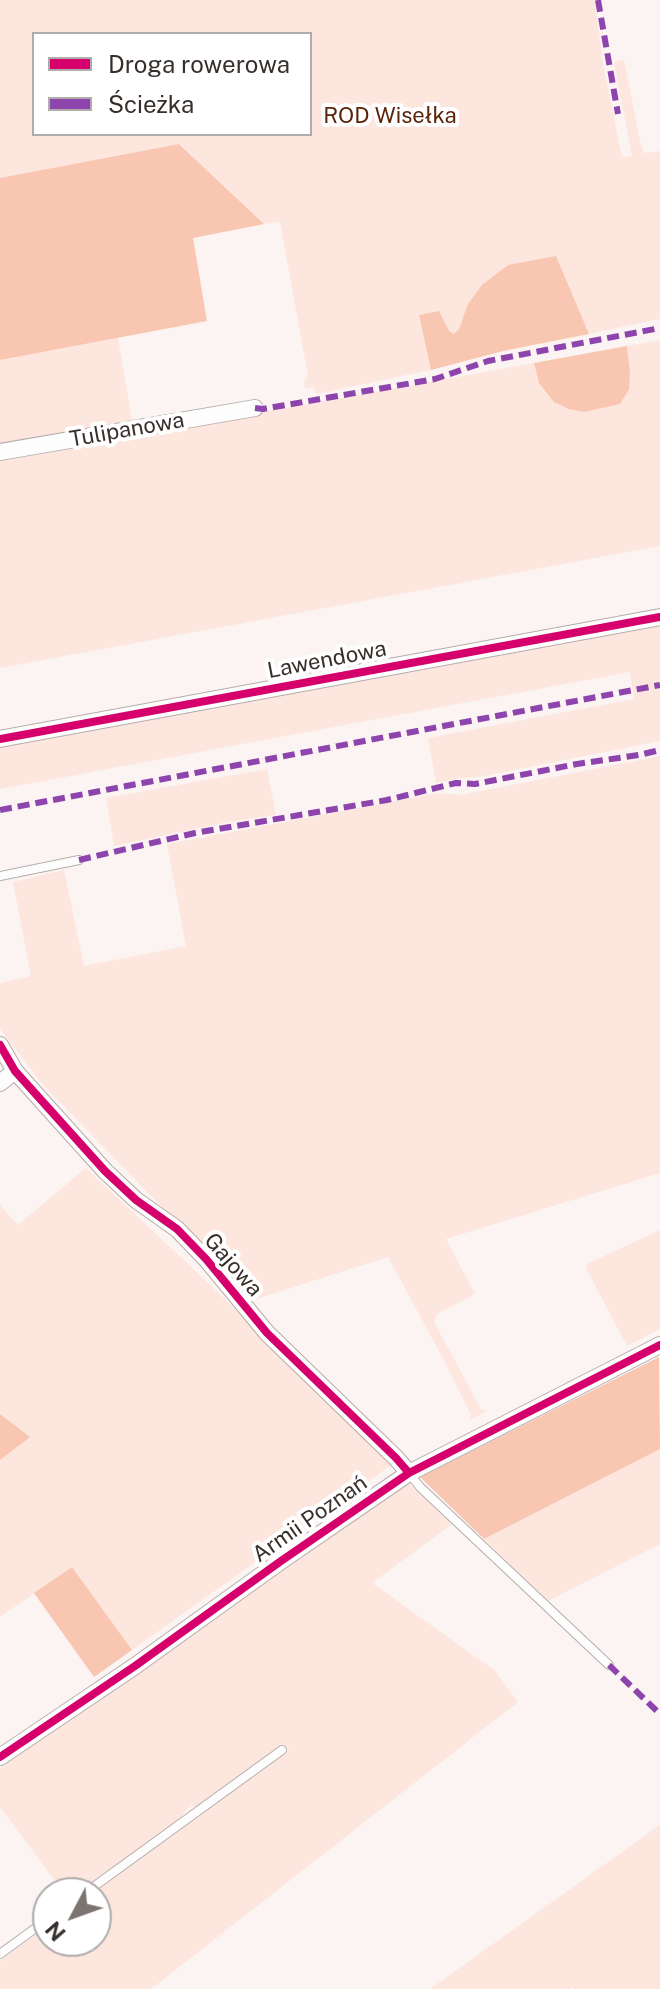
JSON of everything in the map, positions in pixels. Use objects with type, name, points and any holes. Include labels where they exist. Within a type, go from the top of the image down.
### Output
[{"type":"street","name":"Tulipanowa","points":[[0,452],[255,408]]},
{"type":"street","name":"Lawendowa","points":[[0,739],[660,617]]},
{"type":"street","name":"Gajowa","points":[[0,1045],[15,1071],[105,1171],[136,1200],[177,1229],[267,1333],[409,1473]]},
{"type":"street","points":[[0,1083],[15,1071]]},
{"type":"street","name":"Armii Poznań","points":[[0,1757],[409,1473],[660,1345]]},
{"type":"lane","points":[[0,876],[79,860]]},
{"type":"lane","points":[[409,1473],[609,1665]]},
{"type":"lane","points":[[107,1877],[282,1750]]},
{"type":"lane","points":[[0,1954],[32,1931]]},
{"type":"green space","name":"ROD Wisełka","points":[[0,0],[595,0],[603,63],[622,157],[632,156],[614,62],[624,60],[644,153],[660,151],[660,319],[589,334],[556,256],[461,320],[454,334],[419,315],[431,370],[316,394],[314,387],[305,389],[304,381],[308,376],[280,222],[264,224],[180,144],[0,178]]},
{"type":"green space","points":[[118,338],[132,420],[0,444],[0,360]]},
{"type":"green space","points":[[660,340],[660,546],[0,668],[0,460],[534,363],[539,383],[630,373],[627,346]]},
{"type":"green space","points":[[660,624],[660,741],[436,783],[428,738],[634,699],[630,672],[0,789],[0,748]]},
{"type":"green space","points":[[660,756],[660,1173],[446,1239],[475,1294],[437,1314],[434,1322],[481,1409],[487,1411],[470,1420],[471,1415],[445,1362],[388,1257],[253,1300],[43,1085],[0,1029],[0,983],[31,976],[13,882],[64,870],[84,966],[186,946],[167,844],[438,793],[461,795]]},
{"type":"green space","points":[[267,769],[276,815],[114,846],[106,798]]},
{"type":"green space","points":[[86,1168],[394,1463],[132,1650],[72,1567],[0,1617],[0,1460],[29,1437],[0,1414],[0,1205],[18,1225]]},
{"type":"green space","points":[[660,1230],[660,1329],[627,1346],[586,1268],[587,1264]]},
{"type":"green space","points":[[660,1449],[660,1544],[548,1601],[484,1539]]},
{"type":"green space","points":[[409,1484],[452,1524],[372,1583],[494,1670],[518,1702],[151,1989],[0,1989],[0,1961],[32,1938],[32,1957],[112,1957],[112,1879],[289,1749],[283,1744],[196,1809],[191,1804],[178,1821],[101,1877],[52,1877],[0,1807],[0,1768],[318,1544]]},
{"type":"green space","points":[[660,1825],[660,1989],[430,1989]]},
{"type":"shaded area","points":[[179,144],[264,224],[193,238],[207,321],[0,360],[0,178]]},
{"type":"shaded area","points":[[556,256],[589,334],[503,351],[431,370],[419,315],[439,311],[449,331],[454,334],[459,329],[468,304],[482,285],[508,265]]},
{"type":"shaded area","points":[[627,346],[629,389],[620,404],[584,412],[569,409],[554,402],[539,383],[534,363]]},
{"type":"shaded area","points":[[659,1357],[660,1449],[484,1539],[420,1477]]},
{"type":"shaded area","points":[[0,1414],[30,1437],[0,1460]]},
{"type":"shaded area","points":[[72,1567],[132,1650],[94,1677],[34,1593]]},
{"type":"marked path","points":[[598,0],[618,114]]},
{"type":"marked path","points":[[255,408],[435,379],[488,361],[660,328]]},
{"type":"marked path","points":[[0,810],[660,685]]},
{"type":"marked path","points":[[79,860],[195,833],[387,800],[456,783],[475,784],[660,750]]},
{"type":"marked path","points":[[609,1665],[660,1714]]},
{"type":"cycle path","points":[[0,739],[660,617]]},
{"type":"cycle path","points":[[0,1045],[15,1071],[105,1171],[136,1200],[177,1229],[267,1333],[409,1473]]},
{"type":"cycle path","points":[[0,1757],[409,1473],[660,1345]]}]
